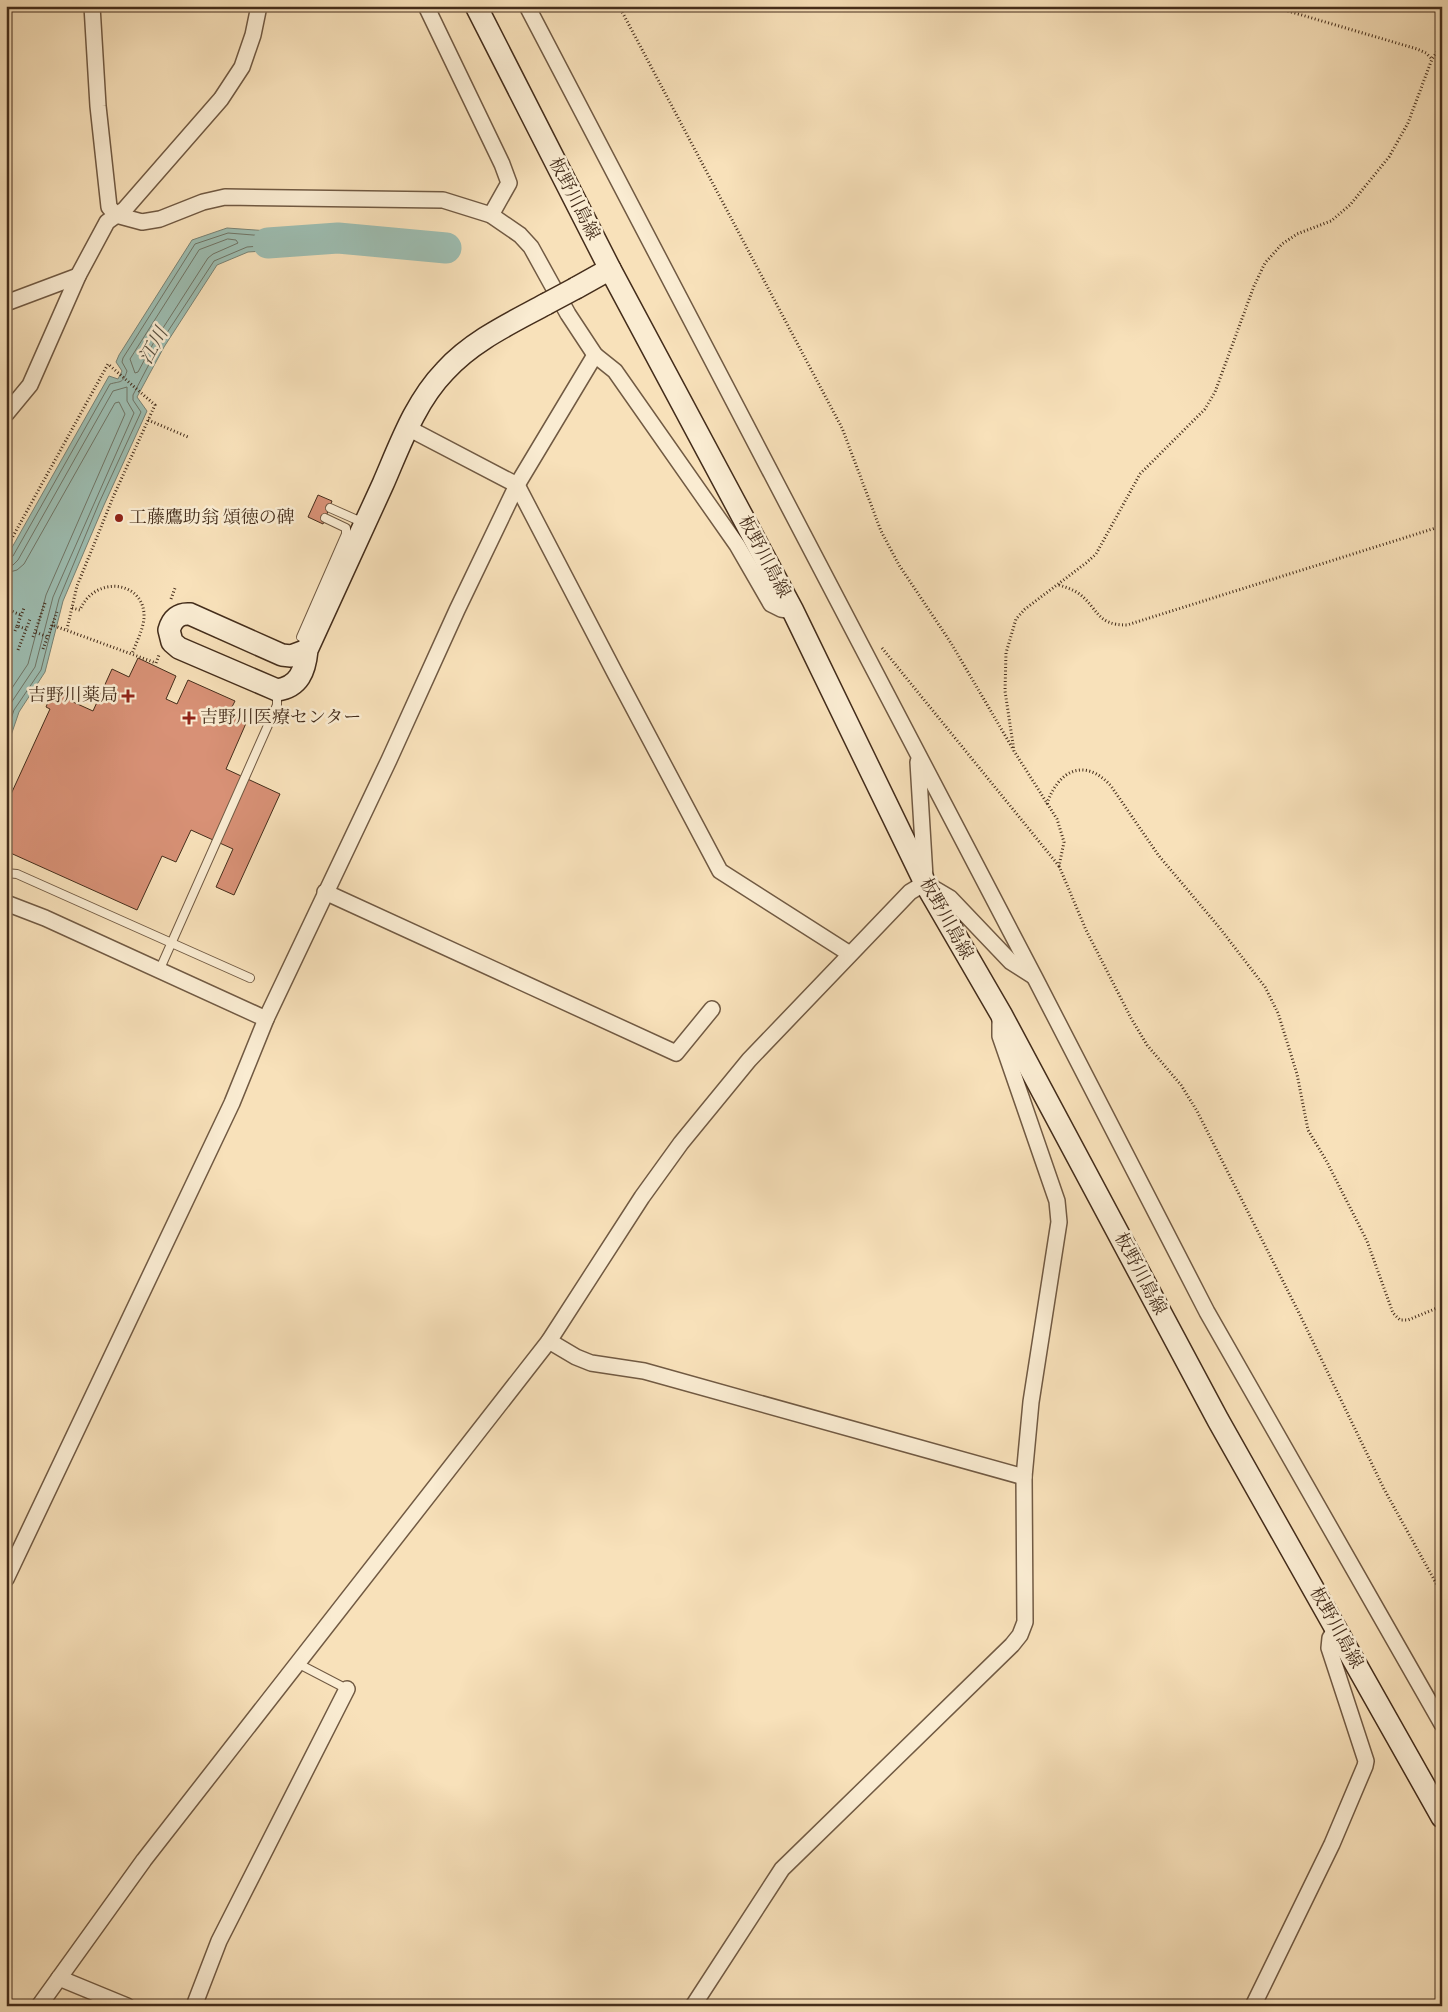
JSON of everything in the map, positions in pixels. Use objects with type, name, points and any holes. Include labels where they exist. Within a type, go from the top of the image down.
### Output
[{"type":"main road","name":"板野川島線","points":[[476,6],[610,269],[793,611],[925,883],[1000,1014],[1218,1420],[1442,1817]]},
{"type":"main road","points":[[300,653],[365,523],[408,428],[430,388],[461,356],[495,332],[610,269]]},
{"type":"main road","points":[[190,614],[282,655],[300,653],[306,662],[296,683],[288,688],[277,690],[180,648],[172,642],[170,626],[180,615],[190,614]]},
{"type":"street","points":[[92,6],[98,106],[109,207],[116,215],[142,222],[160,219],[202,202],[217,199],[256,197],[443,200],[491,215],[520,235],[531,247],[568,314],[595,355],[615,371],[737,545],[771,604],[781,609],[793,611]]},
{"type":"street","points":[[6,414],[30,385],[78,276],[107,222],[125,209],[221,99],[242,67],[253,35],[258,6]]},
{"type":"street","points":[[426,6],[502,164],[509,183],[491,215]]},
{"type":"street","points":[[527,6],[1035,978],[1207,1312],[1442,1724]]},
{"type":"street","points":[[6,303],[78,276]]},
{"type":"street","points":[[6,1579],[232,1103],[266,1019],[517,485],[595,355]]},
{"type":"street","points":[[408,428],[517,485],[720,871],[850,954]]},
{"type":"street","points":[[918,757],[925,883]]},
{"type":"street","points":[[39,2006],[144,1860],[549,1341],[642,1196],[681,1143],[749,1060],[910,892],[925,883]]},
{"type":"street","points":[[925,883],[950,898],[1011,962],[1035,978]]},
{"type":"street","points":[[325,892],[676,1053],[712,1009]]},
{"type":"street","points":[[6,903],[45,918],[266,1019]]},
{"type":"street","points":[[693,2006],[782,1869],[1012,1645],[1020,1634],[1025,1622],[1024,1477],[1031,1402],[1059,1222],[1057,1201],[1000,1036],[1000,1014]]},
{"type":"street","points":[[549,1341],[576,1357],[591,1363],[644,1371],[1024,1477]]},
{"type":"street","points":[[1253,2006],[1332,1844],[1365,1766],[1366,1761],[1329,1648],[1330,1638],[1336,1628]]},
{"type":"street","points":[[194,2006],[219,1941],[347,1689]]},
{"type":"street","points":[[59,1978],[127,2006]]},
{"type":"lane","points":[[330,508],[365,523]]},
{"type":"lane","points":[[300,653],[346,534],[346,528],[325,518]]},
{"type":"lane","points":[[159,971],[277,705],[277,690]]},
{"type":"lane","points":[[6,873],[17,874],[250,978]]},
{"type":"lane","points":[[297,1662],[347,1689]]},
{"type":"path","points":[[619,6],[842,428],[881,531],[899,565],[950,642],[1014,751],[1057,818],[1064,842],[1059,866]]},
{"type":"path","points":[[1271,6],[1416,49],[1426,53],[1432,59]]},
{"type":"path","points":[[1014,751],[1005,691],[1006,653],[1010,633],[1016,619],[1025,609],[1096,554],[1140,474],[1206,409],[1216,392],[1254,286],[1266,263],[1282,244],[1297,234],[1331,222],[1350,205],[1389,157],[1408,123],[1432,59],[1442,45]]},
{"type":"path","points":[[6,549],[108,364],[155,405],[110,504],[77,586],[67,629]]},
{"type":"path","points":[[148,420],[188,437]]},
{"type":"path","points":[[1058,585],[1077,592],[1104,620],[1119,625],[1127,625],[1442,526]]},
{"type":"path","points":[[72,608],[80,610],[87,598],[101,588],[111,586],[129,590],[139,600],[144,616],[143,627],[132,654]]},
{"type":"path","points":[[33,637],[46,603]]},
{"type":"path","points":[[15,631],[24,608]]},
{"type":"path","points":[[6,609],[21,615]]},
{"type":"path","points":[[43,649],[57,612]]},
{"type":"path","points":[[18,650],[30,619]]},
{"type":"path","points":[[28,624],[37,628]]},
{"type":"path","points":[[52,625],[156,663],[161,651]]},
{"type":"path","points":[[17,626],[26,629]]},
{"type":"path","points":[[35,632],[48,637]]},
{"type":"path","points":[[881,646],[1059,866],[1086,930],[1131,1018],[1147,1045],[1198,1110],[1305,1325],[1384,1490],[1442,1594]]},
{"type":"path","points":[[1047,804],[1052,789],[1059,779],[1078,771],[1089,771],[1102,776],[1111,786],[1159,856],[1219,927],[1266,987],[1278,1013],[1297,1074],[1308,1130],[1327,1162],[1367,1241],[1393,1313],[1400,1320],[1408,1320],[1442,1306]]},
{"type":"water","points":[[227,228],[311,234],[310,248],[248,252],[217,265],[164,347],[137,397],[147,411],[63,601],[45,672],[19,712],[6,750],[6,558],[109,376],[118,379],[122,371],[116,362],[119,355],[192,240]]},
{"type":"building","points":[[318,495],[332,501],[323,524],[308,517]]},
{"type":"building","points":[[138,658],[176,676],[166,699],[177,704],[188,680],[235,701],[232,707],[240,710],[238,716],[247,721],[226,769],[280,794],[234,895],[216,887],[233,849],[191,830],[176,862],[162,856],[137,910],[6,851],[6,805],[50,709],[46,707],[55,686],[75,695],[73,702],[93,711],[112,669],[129,677]]},
{"type":"waterway","name":"江川","points":[[268,243],[338,238],[446,248]]},
{"type":"place","name":"工藤鷹助翁 頌徳の碑","points":[[119,518]]},
{"type":"place","name":"吉野川薬局","points":[[128,696]]},
{"type":"place","name":"吉野川医療センター","points":[[189,718]]}]
